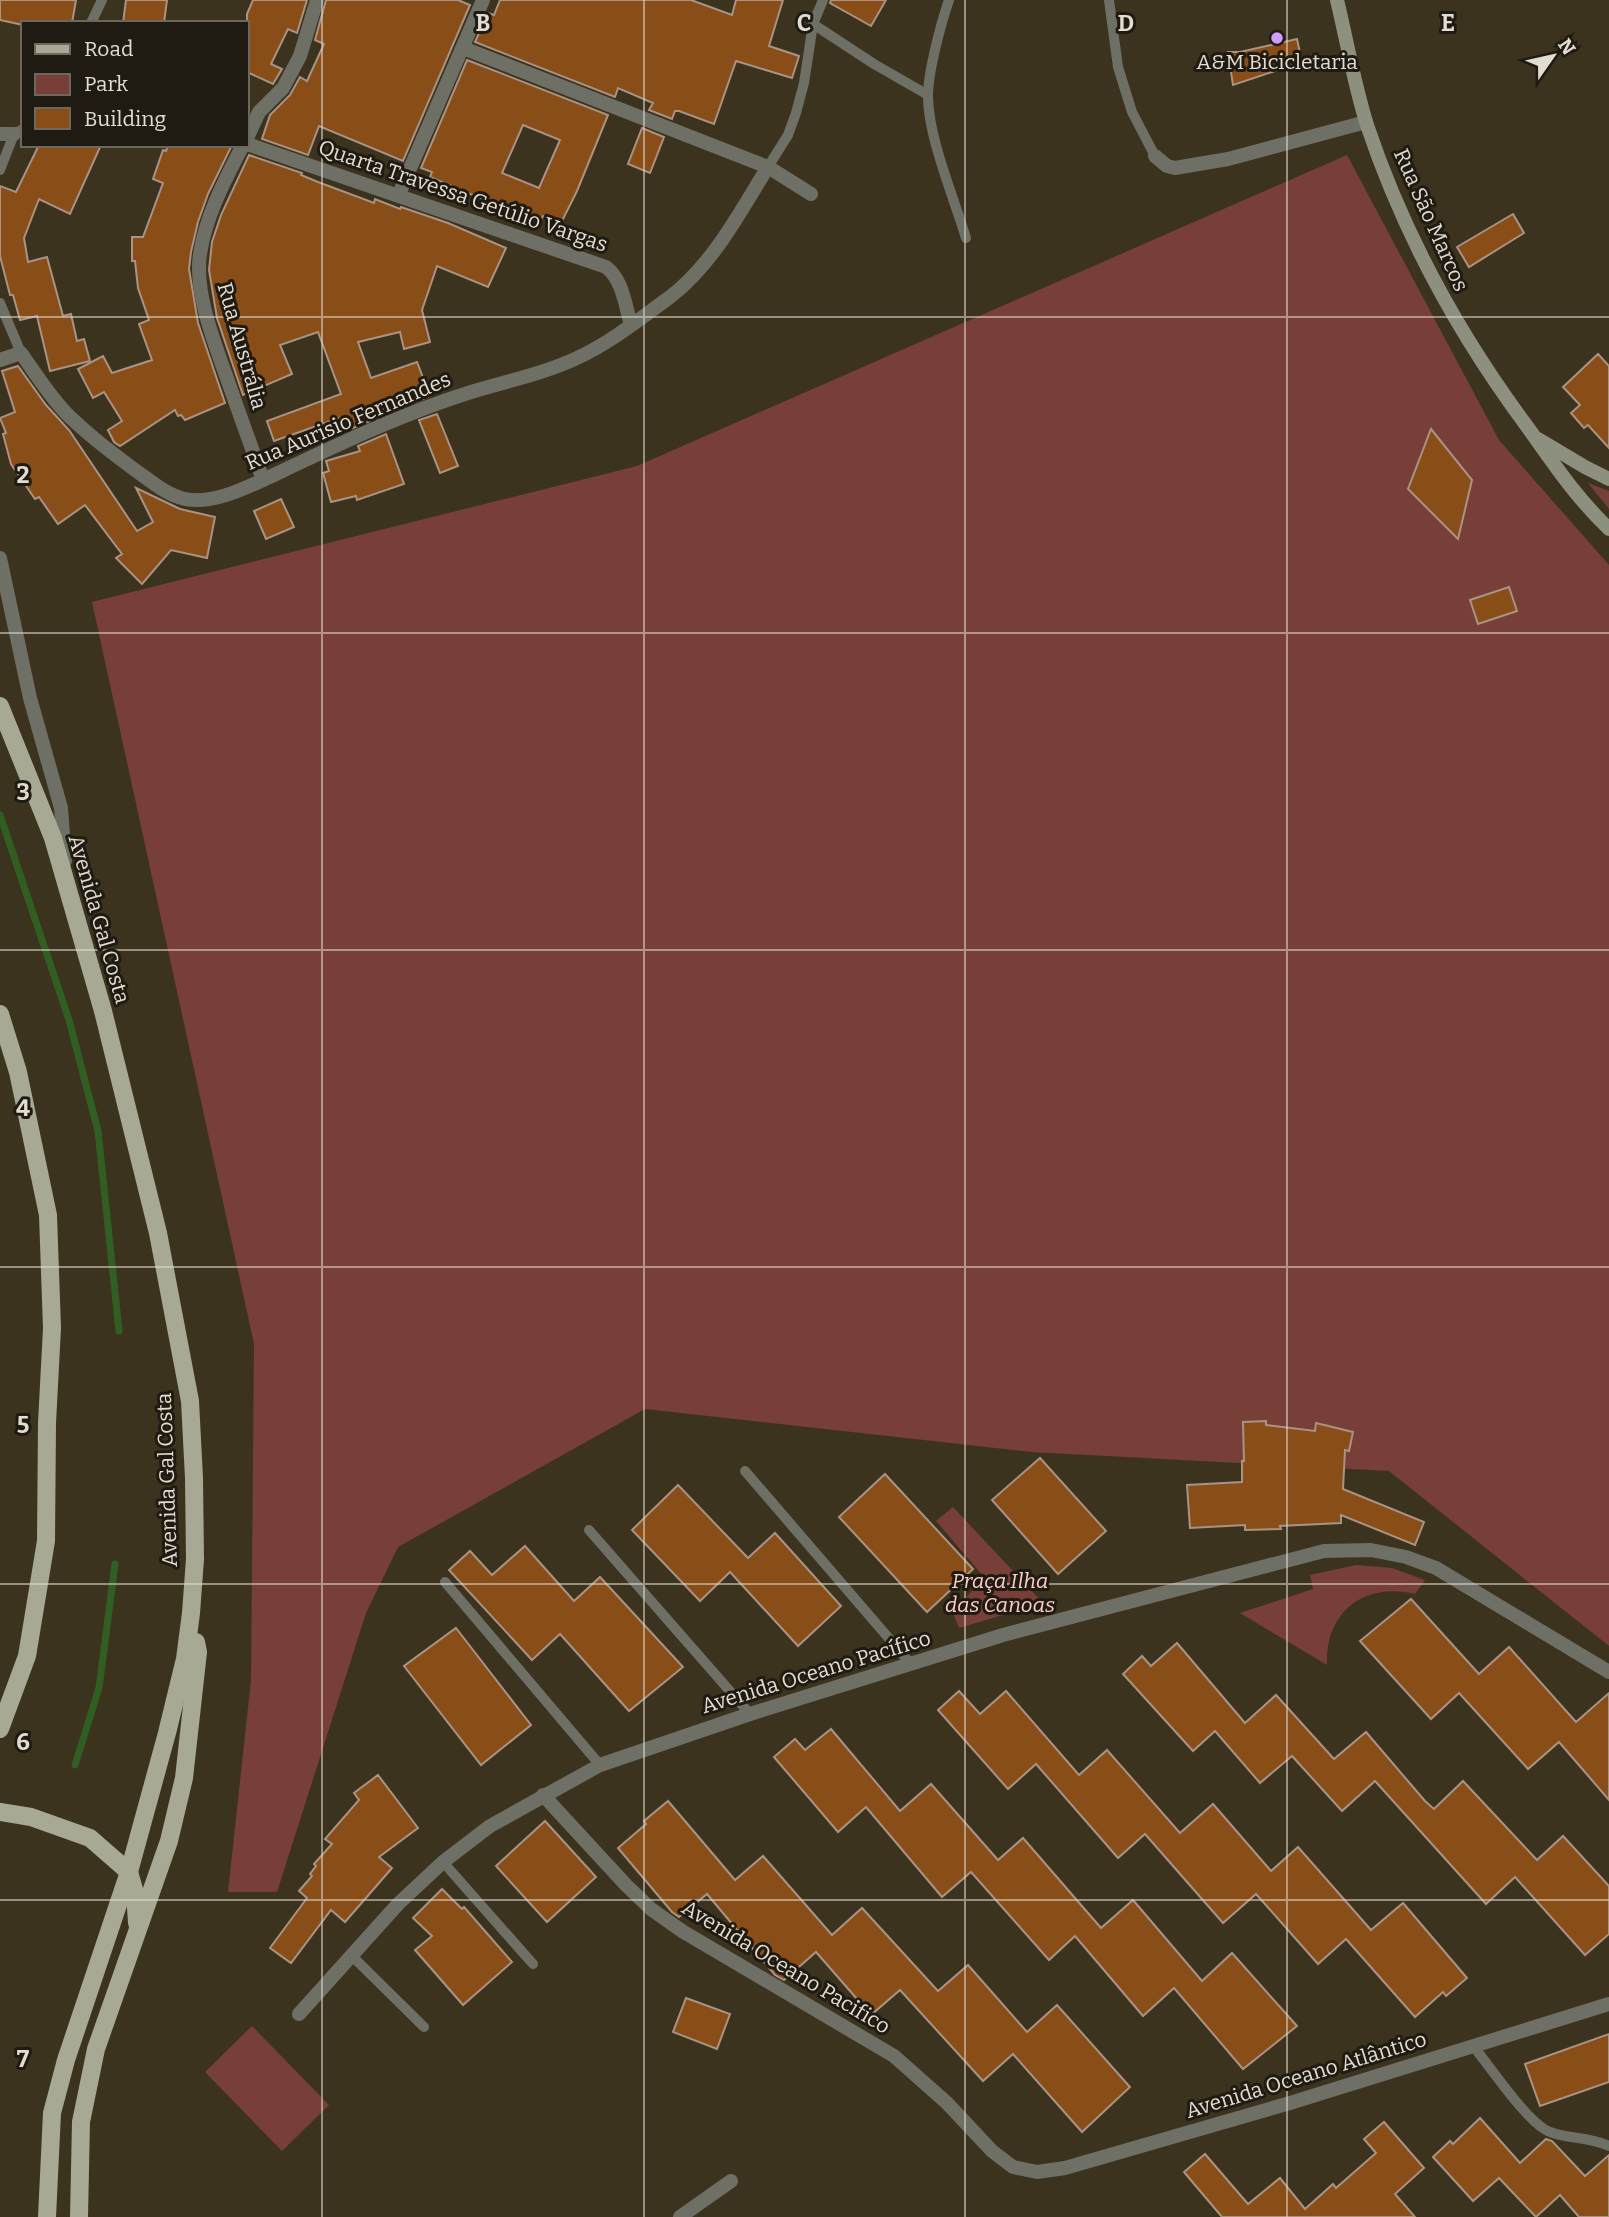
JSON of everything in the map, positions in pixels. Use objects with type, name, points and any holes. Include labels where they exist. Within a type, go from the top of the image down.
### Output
[{"type":"main road","name":"Rua São Marcos","points":[[1338,0],[1366,122],[1396,204],[1426,267],[1457,325],[1494,382],[1563,480],[1609,529]]},
{"type":"main road","name":"Rua São Marcos","points":[[1534,437],[1609,479]]},
{"type":"main road","name":"Avenida Gal Costa","points":[[0,706],[53,838],[103,1011],[158,1233],[190,1401],[195,1532],[191,1613],[185,1659],[167,1733],[129,1872],[66,2060],[52,2113],[47,2217]]},
{"type":"main road","points":[[0,1014],[19,1072],[48,1215],[52,1328],[47,1423],[46,1541],[27,1656],[0,1729]]},
{"type":"main road","points":[[79,2217],[80,2122],[96,2049],[169,1841],[184,1779],[198,1651],[191,1613]]},
{"type":"main road","points":[[0,1812],[31,1817],[90,1838],[129,1872],[135,1893],[138,1930]]},
{"type":"street","points":[[248,136],[259,112],[283,88],[300,55],[317,0]]},
{"type":"street","points":[[399,194],[483,0]]},
{"type":"street","points":[[463,48],[768,167],[811,194]]},
{"type":"street","points":[[1156,156],[1167,166],[1174,168],[1228,159],[1366,122]]},
{"type":"street","name":"Quarta Travessa Getúlio Vargas","points":[[248,145],[399,194],[606,267],[613,272],[618,282],[631,325]]},
{"type":"street","name":"Rua Austrália","points":[[243,147],[220,190],[208,220],[200,256],[201,290],[216,346],[263,480]]},
{"type":"street","name":"Rua Aurisio Fernandes","points":[[21,353],[64,411],[93,438],[165,491],[185,499],[202,499],[240,490],[409,415],[471,392],[523,379],[579,358],[631,325],[697,273],[720,243],[768,167]]},
{"type":"street","points":[[0,360],[21,353]]},
{"type":"street","points":[[0,558],[30,698],[61,808],[68,890]]},
{"type":"street","name":"Avenida Oceano Pacífico","points":[[299,2014],[398,1904],[443,1862],[490,1826],[600,1765],[750,1714],[1003,1636],[1324,1551],[1371,1550],[1406,1557],[1436,1568],[1609,1672]]},
{"type":"street","name":"Avenida Oceano Pacifico","points":[[543,1795],[601,1860],[651,1909],[713,1951],[894,2056],[947,2102],[992,2151],[1013,2167]]},
{"type":"street","name":"Avenida Oceano Atlântico","points":[[1013,2167],[1037,2172],[1065,2168],[1290,2103],[1609,2004]]},
{"type":"street","points":[[680,2217],[731,2181]]},
{"type":"lane","points":[[92,21],[102,0]]},
{"type":"lane","points":[[768,167],[788,135],[796,113],[804,83],[813,24],[823,0]]},
{"type":"lane","points":[[949,0],[928,95],[933,134],[966,238]]},
{"type":"lane","points":[[1109,0],[1118,67],[1132,112],[1156,156]]},
{"type":"lane","points":[[813,24],[928,95]]},
{"type":"lane","points":[[0,170],[12,132]]},
{"type":"lane","points":[[0,303],[21,353]]},
{"type":"lane","points":[[746,1471],[911,1664]]},
{"type":"lane","points":[[589,1530],[750,1714]]},
{"type":"lane","points":[[445,1582],[600,1765]]},
{"type":"lane","points":[[443,1862],[533,1964]]},
{"type":"lane","points":[[351,1955],[424,2027]]},
{"type":"lane","points":[[1473,2046],[1537,2126],[1555,2134],[1599,2141],[1609,2146]]},
{"type":"green space","points":[[1347,155],[1499,440],[1609,565],[1609,1646],[1389,1471],[1031,1452],[645,1409],[398,1547],[366,1613],[277,1892],[228,1892],[251,1680],[254,1344],[92,602],[637,466]]},
{"type":"green space","points":[[1588,483],[1609,491],[1609,509]]},
{"type":"green space","name":"Praça Ilha das Canoas","points":[[953,1507],[1043,1603],[959,1628],[953,1613],[984,1577],[936,1521]]},
{"type":"green space","points":[[1356,1565],[1392,1568],[1425,1580],[1415,1594],[1396,1591],[1379,1593],[1364,1597],[1351,1605],[1333,1630],[1328,1646],[1327,1665],[1240,1613],[1313,1589],[1310,1575]]},
{"type":"green space","points":[[252,2026],[329,2105],[282,2151],[205,2072]]},
{"type":"building","points":[[0,0],[76,0],[72,21],[21,21],[21,25],[0,20]]},
{"type":"building","points":[[126,0],[167,0],[164,21],[123,21]]},
{"type":"building","points":[[253,0],[307,0],[297,33],[288,29],[271,64],[282,69],[273,84],[248,72],[247,14]]},
{"type":"building","points":[[326,0],[458,0],[470,5],[403,161],[319,126],[308,155],[262,139],[270,115],[290,95],[300,77],[307,81],[324,44],[315,40]]},
{"type":"building","points":[[500,0],[691,0],[732,15],[736,0],[783,0],[769,46],[799,56],[792,78],[736,61],[714,124],[679,111],[675,111],[672,119],[649,110],[653,103],[618,88],[615,97],[475,42],[488,13],[494,15]]},
{"type":"building","points":[[831,0],[886,0],[871,26],[830,3]]},
{"type":"building","points":[[1297,39],[1302,62],[1233,85],[1228,52],[1240,52]]},
{"type":"building","points":[[467,60],[608,115],[560,225],[515,207],[513,212],[430,177],[432,172],[421,168]],"holes":[[[523,125],[560,140],[539,188],[502,173]]]},
{"type":"building","points":[[642,128],[664,137],[650,173],[628,164]]},
{"type":"building","points":[[38,147],[100,147],[70,214],[39,199],[24,238],[28,262],[47,257],[63,316],[71,314],[77,341],[84,339],[90,361],[50,371],[37,316],[20,320],[0,256],[0,186],[16,192]]},
{"type":"building","points":[[167,147],[231,147],[208,194],[198,222],[189,269],[198,323],[225,403],[185,420],[181,415],[178,416],[175,410],[120,446],[114,442],[108,430],[122,421],[104,392],[93,398],[78,369],[103,356],[112,373],[152,360],[139,324],[149,320],[138,288],[135,261],[132,261],[132,237],[143,237],[163,183],[153,179],[163,150],[166,151]]},
{"type":"building","points":[[249,155],[302,173],[301,175],[374,203],[375,199],[448,223],[506,248],[488,287],[437,266],[422,310],[430,342],[404,349],[400,332],[358,342],[371,378],[417,362],[430,396],[351,429],[345,416],[274,441],[267,421],[341,394],[318,332],[280,345],[292,374],[243,395],[217,318],[209,270],[212,242],[221,215]]},
{"type":"building","points":[[1513,214],[1524,233],[1469,267],[1457,247]]},
{"type":"building","points":[[1598,354],[1609,366],[1609,448],[1588,425],[1584,428],[1571,413],[1580,405],[1563,387]]},
{"type":"building","points":[[18,366],[46,405],[69,430],[137,531],[153,522],[136,488],[180,509],[215,517],[207,558],[171,550],[142,584],[116,558],[122,554],[85,505],[58,524],[39,497],[35,499],[11,464],[3,434],[6,433],[0,418],[15,412],[2,371]]},
{"type":"building","points":[[437,414],[458,466],[440,473],[419,420]]},
{"type":"building","points":[[1431,429],[1472,480],[1458,539],[1408,489]]},
{"type":"building","points":[[386,434],[404,484],[357,500],[356,496],[331,502],[323,473],[329,471],[326,461],[360,451],[358,446]]},
{"type":"building","points":[[281,499],[294,527],[266,539],[254,511]]},
{"type":"building","points":[[1509,587],[1517,611],[1478,624],[1470,600]]},
{"type":"building","points":[[1266,1421],[1266,1425],[1315,1431],[1316,1423],[1353,1432],[1349,1451],[1345,1450],[1343,1489],[1424,1522],[1415,1545],[1341,1515],[1341,1523],[1280,1526],[1281,1529],[1245,1530],[1245,1525],[1190,1528],[1187,1485],[1242,1482],[1243,1422]]},
{"type":"building","points":[[1040,1458],[1106,1531],[1058,1574],[992,1500]]},
{"type":"building","points":[[885,1474],[973,1569],[927,1612],[839,1517]]},
{"type":"building","points":[[678,1485],[748,1558],[775,1533],[841,1606],[798,1646],[730,1572],[700,1601],[632,1530]]},
{"type":"building","points":[[525,1546],[574,1601],[600,1577],[683,1667],[629,1711],[560,1634],[532,1660],[449,1570],[470,1551],[492,1575]]},
{"type":"building","points":[[1411,1599],[1479,1674],[1509,1647],[1576,1722],[1609,1693],[1609,1800],[1559,1742],[1528,1769],[1459,1693],[1431,1719],[1360,1641]]},
{"type":"building","points":[[456,1628],[531,1725],[481,1765],[404,1666]]},
{"type":"building","points":[[1177,1643],[1245,1723],[1276,1695],[1334,1759],[1366,1732],[1434,1809],[1463,1781],[1537,1860],[1563,1836],[1609,1886],[1609,1934],[1585,1955],[1515,1877],[1486,1904],[1375,1781],[1342,1811],[1292,1756],[1260,1783],[1215,1731],[1193,1751],[1123,1674],[1142,1656],[1151,1666]]},
{"type":"building","points":[[959,1691],[980,1714],[1006,1691],[1079,1775],[1107,1750],[1180,1833],[1213,1804],[1271,1871],[1298,1847],[1371,1930],[1403,1903],[1467,1978],[1446,1996],[1443,1992],[1415,2017],[1346,1939],[1318,1964],[1256,1894],[1223,1923],[1145,1834],[1118,1858],[1036,1764],[1008,1789],[938,1710]]},
{"type":"building","points":[[831,1729],[900,1811],[931,1784],[998,1860],[1023,1838],[1101,1928],[1133,1900],[1202,1981],[1232,1953],[1297,2026],[1243,2069],[1174,1988],[1143,2016],[1075,1936],[1049,1960],[971,1872],[942,1897],[866,1807],[838,1832],[774,1757],[795,1739],[805,1750]]},
{"type":"building","points":[[378,1775],[418,1828],[379,1857],[392,1868],[345,1922],[331,1910],[291,1963],[270,1948],[307,1898],[299,1891],[312,1876],[310,1874],[316,1866],[314,1864],[332,1844],[325,1839],[359,1800],[354,1793]]},
{"type":"building","points":[[668,1801],[735,1880],[763,1856],[832,1935],[862,1908],[938,1991],[968,1965],[1027,2032],[1057,2005],[1130,2087],[1082,2132],[1013,2054],[983,2081],[900,1990],[871,2015],[816,1952],[784,1980],[775,1975],[707,1894],[679,1917],[618,1848]]},
{"type":"building","points":[[545,1821],[596,1877],[547,1922],[496,1866]]},
{"type":"building","points":[[442,1889],[462,1909],[464,1907],[512,1962],[463,2005],[415,1950],[432,1936],[413,1918]]},
{"type":"building","points":[[686,1998],[730,2014],[717,2049],[673,2032]]},
{"type":"building","points":[[1609,2034],[1609,2082],[1540,2106],[1525,2064]]},
{"type":"building","points":[[1480,2118],[1520,2163],[1546,2139],[1552,2141],[1585,2176],[1609,2155],[1609,2217],[1579,2217],[1560,2195],[1536,2217],[1499,2178],[1473,2201],[1433,2157],[1450,2141],[1453,2144]]},
{"type":"building","points":[[1384,2122],[1424,2168],[1395,2194],[1415,2217],[1222,2217],[1184,2172],[1205,2154],[1248,2204],[1280,2178],[1305,2209],[1333,2184],[1336,2188],[1376,2153],[1364,2139]]},
{"type":"waterway","points":[[0,815],[69,1020],[98,1131],[119,1331]]},
{"type":"waterway","points":[[75,1765],[99,1688],[115,1564]]},
{"type":"place","name":"A&M Bicicletaria","points":[[1277,38]]}]
